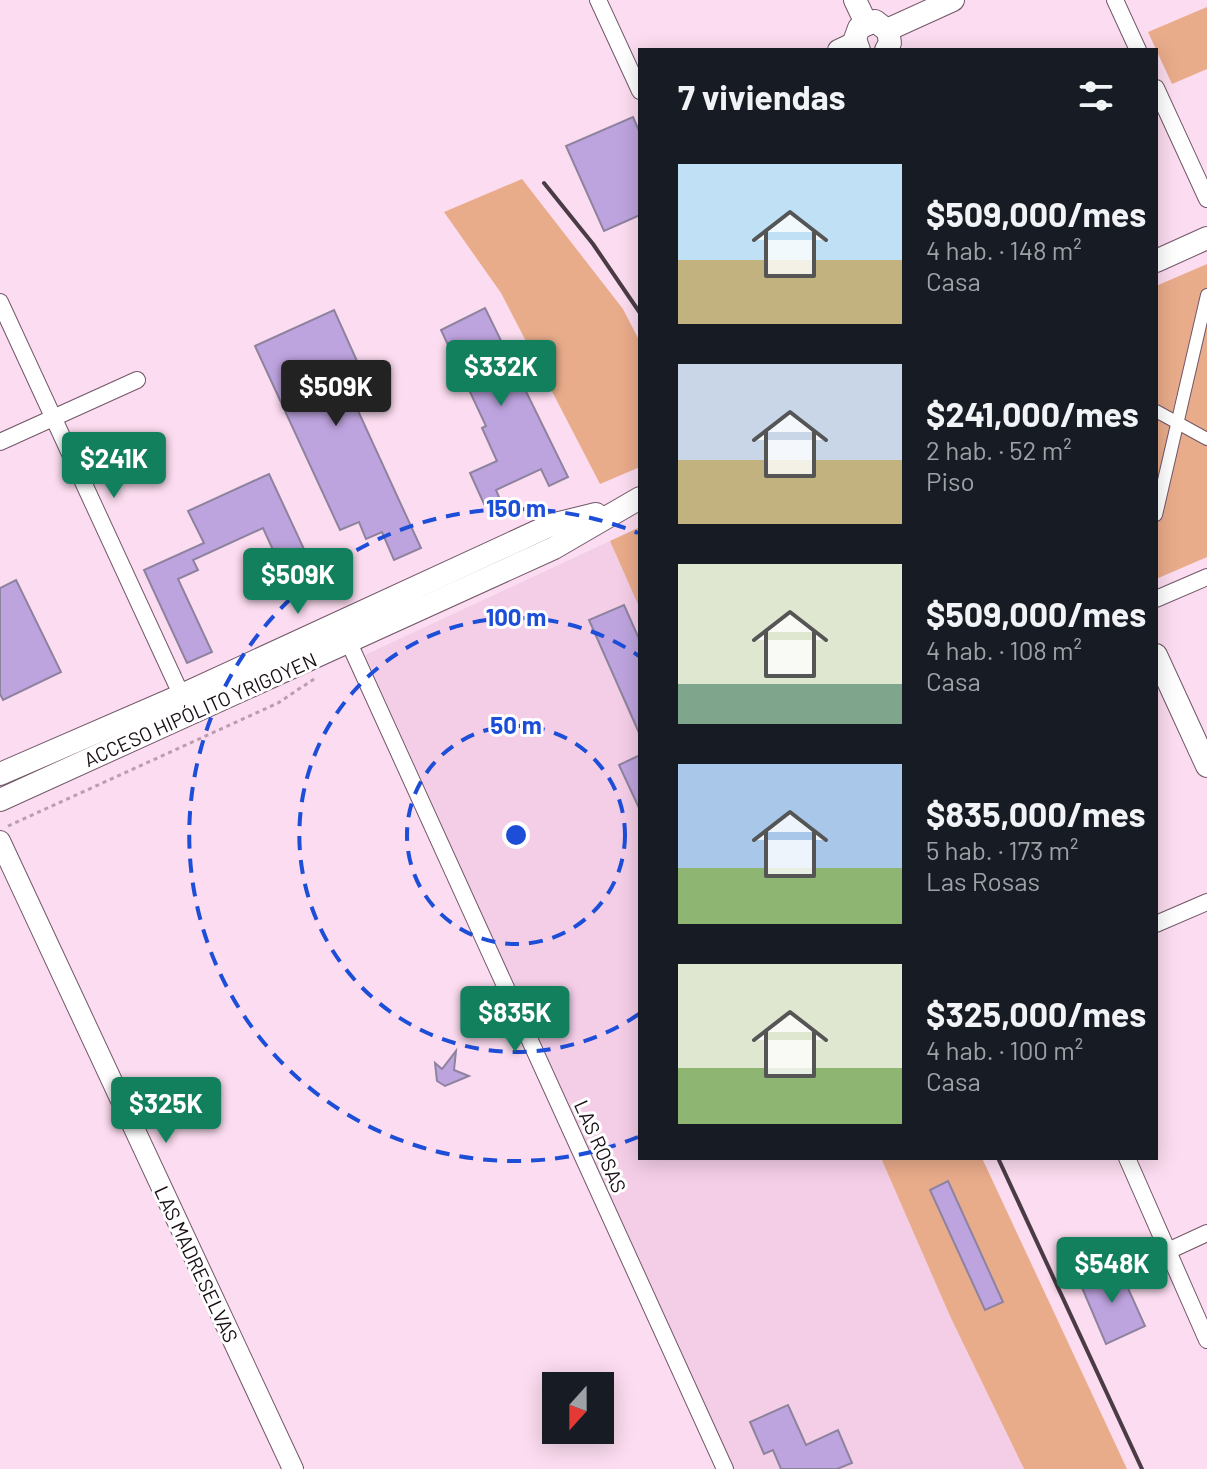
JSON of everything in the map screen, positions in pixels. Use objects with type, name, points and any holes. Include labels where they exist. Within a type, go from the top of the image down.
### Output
[{"type":"main road","points":[[855,0],[863,43],[953,0]]},
{"type":"main road","points":[[1158,260],[1207,238]]},
{"type":"main road","name":"ACCESO HIPÓLITO YRIGOYEN","points":[[0,800],[186,704],[344,632],[554,548],[613,510],[638,499]]},
{"type":"main road","points":[[1158,659],[1207,766]]},
{"type":"main road","name":"ACCESO HIPÓLITO YRIGOYEN","points":[[0,774],[186,704]]},
{"type":"street","points":[[598,0],[638,87]]},
{"type":"street","points":[[1115,0],[1137,48]]},
{"type":"street","points":[[1158,92],[1207,199]]},
{"type":"street","points":[[1158,506],[1207,295]]},
{"type":"street","points":[[0,302],[186,704]]},
{"type":"street","points":[[0,442],[137,380]]},
{"type":"street","points":[[1158,412],[1207,439]]},
{"type":"street","points":[[1158,598],[1207,577]]},
{"type":"street","name":"LAS ROSAS","points":[[344,632],[725,1469]]},
{"type":"street","name":"LAS MADRESELVAS","points":[[0,841],[293,1469]]},
{"type":"street","points":[[1158,923],[1207,902]]},
{"type":"street","points":[[1128,1160],[1207,1340]]},
{"type":"street","points":[[1168,1251],[1207,1233]]},
{"type":"shaded area","points":[[1207,7],[1207,69],[1172,84],[1148,32]]},
{"type":"shaded area","points":[[522,179],[623,309],[638,338],[638,468],[600,484],[501,293],[444,212]]},
{"type":"shaded area","points":[[1207,264],[1207,557],[1158,578],[1158,285]]},
{"type":"shaded area","points":[[638,528],[638,604],[610,541]]},
{"type":"shaded area","points":[[610,541],[638,604],[638,1160],[882,1160],[950,1315],[1024,1469],[734,1469],[365,655]]},
{"type":"shaded area","points":[[882,1160],[983,1160],[1127,1469],[1024,1469],[950,1316]]},
{"type":"building","points":[[633,117],[638,128],[638,216],[604,231],[566,146]]},
{"type":"building","points":[[485,308],[568,477],[549,486],[541,469],[496,490],[499,497],[484,504],[470,473],[497,461],[482,428],[486,426],[441,330]]},
{"type":"building","points":[[334,310],[366,381],[348,389],[421,548],[394,560],[382,532],[366,539],[359,522],[340,530],[255,346]]},
{"type":"building","points":[[269,474],[316,575],[290,587],[263,528],[193,560],[198,570],[178,579],[212,652],[187,663],[144,570],[204,543],[188,511]]},
{"type":"building","points":[[16,580],[61,672],[3,700],[0,694],[0,588]]},
{"type":"building","points":[[624,605],[638,636],[638,730],[589,620]]},
{"type":"building","points":[[638,756],[638,806],[619,765]]},
{"type":"building","points":[[456,1051],[454,1070],[469,1076],[445,1086],[437,1081],[435,1063],[442,1069]]},
{"type":"building","points":[[948,1181],[1003,1302],[985,1310],[930,1190]]},
{"type":"building","points":[[1118,1266],[1145,1326],[1106,1344],[1080,1283]]},
{"type":"building","points":[[788,1405],[806,1445],[838,1430],[852,1463],[837,1469],[781,1469],[773,1450],[764,1454],[750,1422]]},
{"type":"railway","points":[[544,183],[593,244],[638,310]]},
{"type":"railway","points":[[999,1160],[1142,1469]]}]
